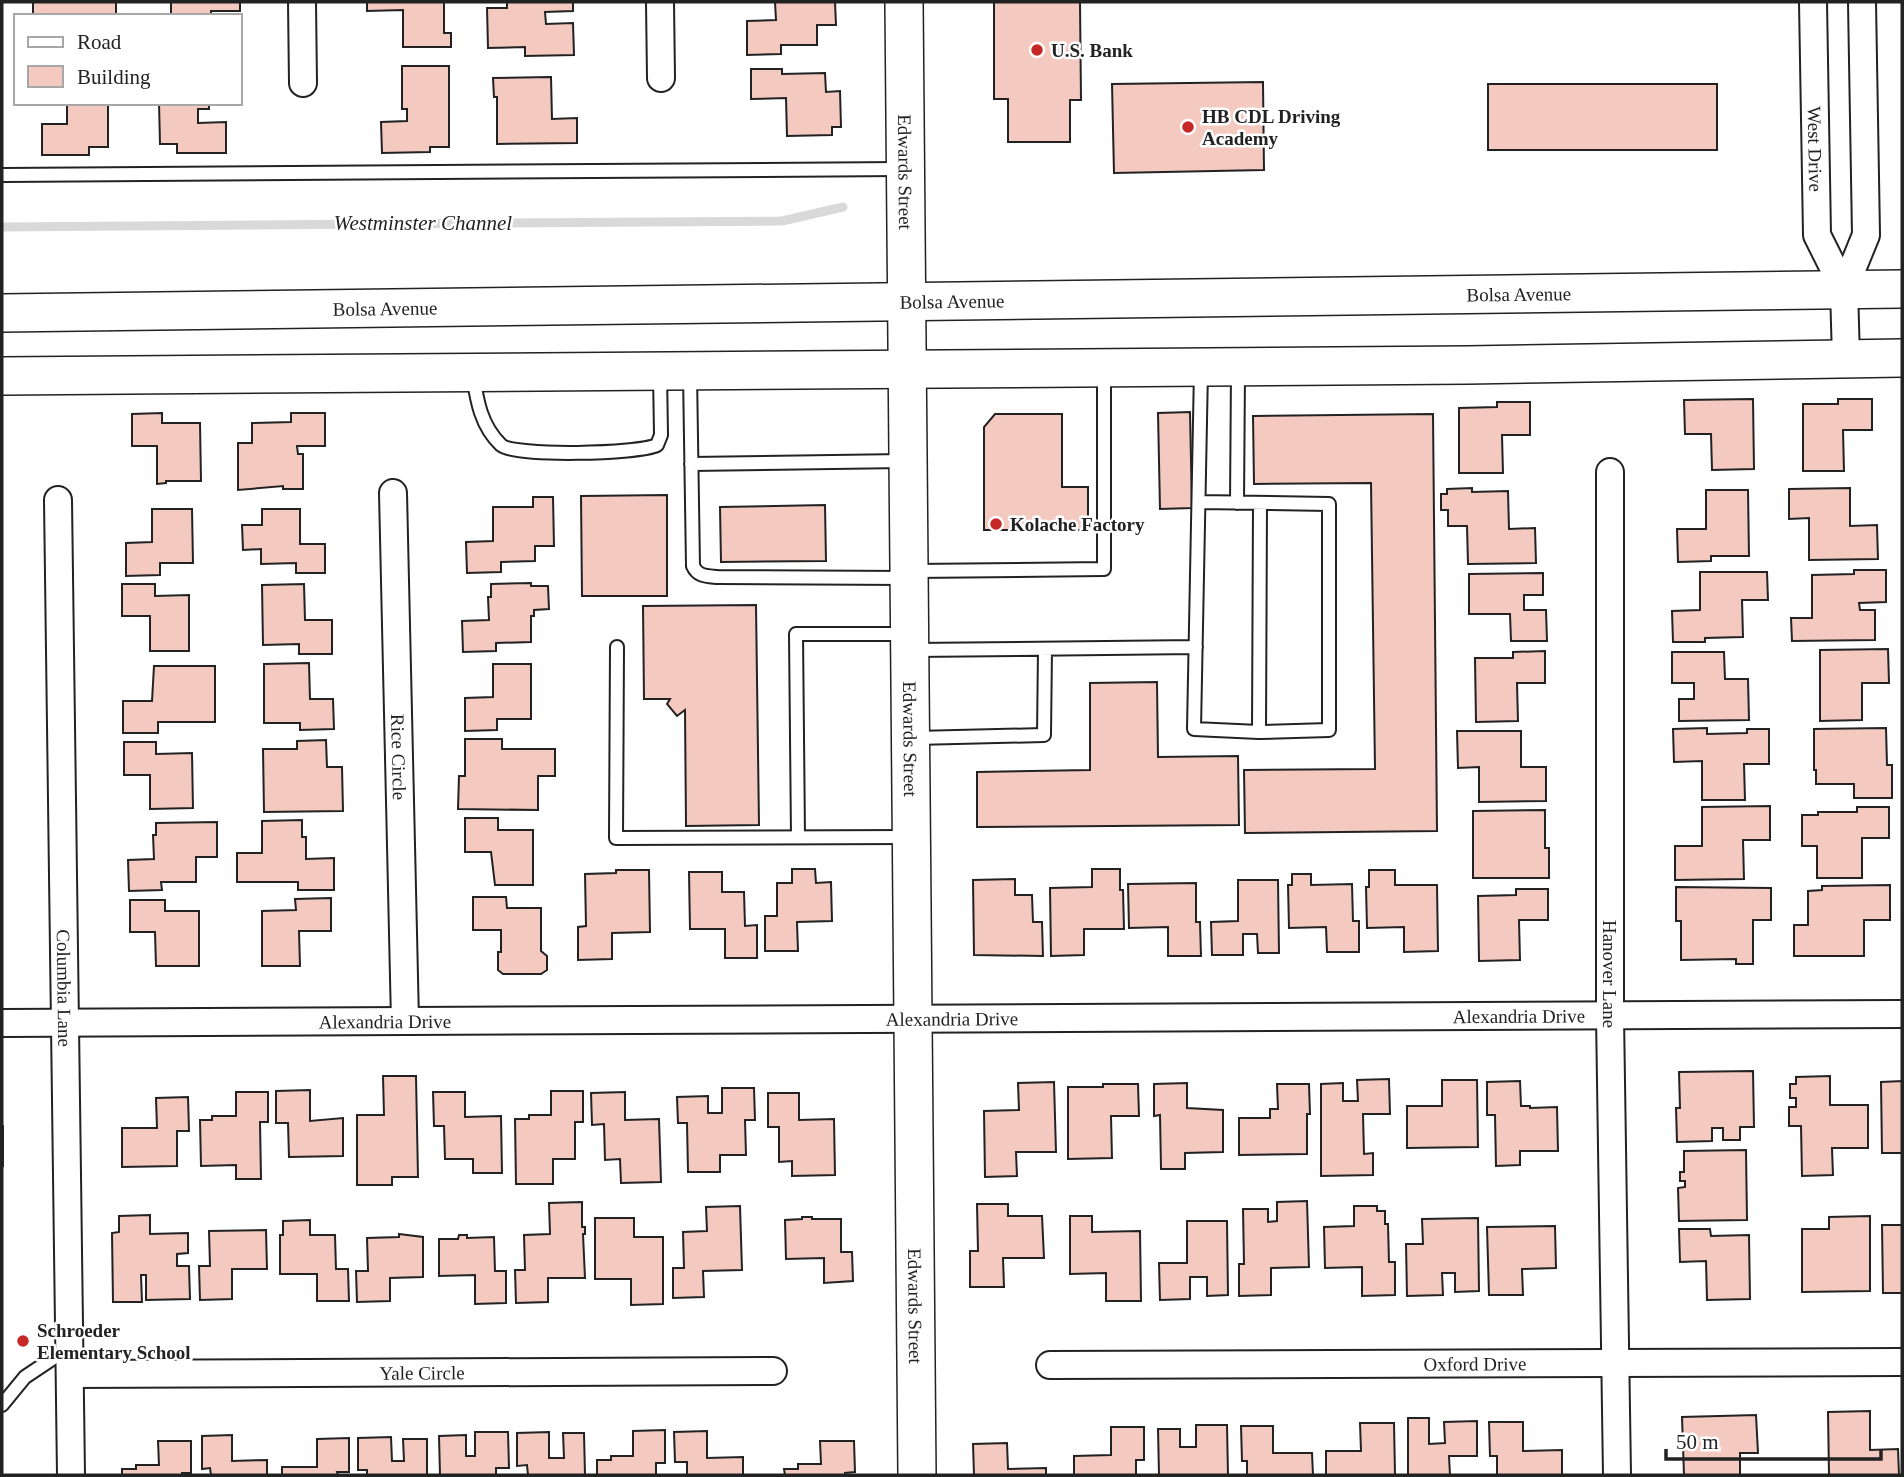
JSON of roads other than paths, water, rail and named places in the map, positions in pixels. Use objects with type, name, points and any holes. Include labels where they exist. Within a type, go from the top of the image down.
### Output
[{"type":"main road","name":"Edwards Street","points":[[904,2],[917,1475]]},
{"type":"main road","name":"Bolsa Avenue","points":[[2,313],[1902,289]]},
{"type":"main road","points":[[2,376],[1455,365],[1902,358]]},
{"type":"street","points":[[302,2],[303,83]]},
{"type":"street","points":[[660,2],[661,78]]},
{"type":"street","name":"West Drive","points":[[1813,2],[1817,235],[1844,289]]},
{"type":"street","name":"West Drive","points":[[1846,358],[1844,289],[1866,235],[1862,2]]},
{"type":"street","name":"Hanover Lane","points":[[1610,472],[1610,1016],[1617,1475]]},
{"type":"street","name":"Rice Circle","points":[[393,493],[405,1021]]},
{"type":"street","name":"Columbia Lane","points":[[58,500],[71,1475]]},
{"type":"street","name":"Alexandria Drive","points":[[2,1023],[1902,1014]]},
{"type":"street","name":"Oxford Drive","points":[[1050,1365],[1902,1362]]},
{"type":"street","name":"Yale Circle","points":[[70,1374],[773,1371]]},
{"type":"lane","points":[[2,175],[906,168]]},
{"type":"lane","points":[[1237,503],[1238,366]]},
{"type":"lane","points":[[675,370],[691,464],[693,566],[700,575],[909,574],[1104,569],[1104,367]]},
{"type":"lane","points":[[1199,502],[1329,504],[1329,730],[1259,732],[1194,729],[1201,367]]},
{"type":"lane","points":[[472,372],[478,407],[487,427],[503,447],[528,453],[639,450],[657,445],[675,370]]},
{"type":"lane","points":[[691,464],[908,461]]},
{"type":"lane","points":[[1259,732],[1260,504]]},
{"type":"lane","points":[[798,836],[796,634],[1045,649],[1195,647]]},
{"type":"lane","points":[[617,647],[616,838],[911,836]]},
{"type":"lane","points":[[911,738],[1044,735],[1045,649]]},
{"type":"lane","points":[[2,1405],[25,1377],[70,1347]]},
{"type":"waterway","name":"Westminster Channel","points":[[2,227],[782,221],[843,207]]},
{"type":"place","name":"U.S. Bank","points":[[1037,50]]},
{"type":"place","name":"HB CDL Driving Academy","points":[[1188,127]]},
{"type":"place","name":"Kolache Factory","points":[[996,524]]},
{"type":"place","name":"Schroeder Elementary School","points":[[23,1341]]}]
